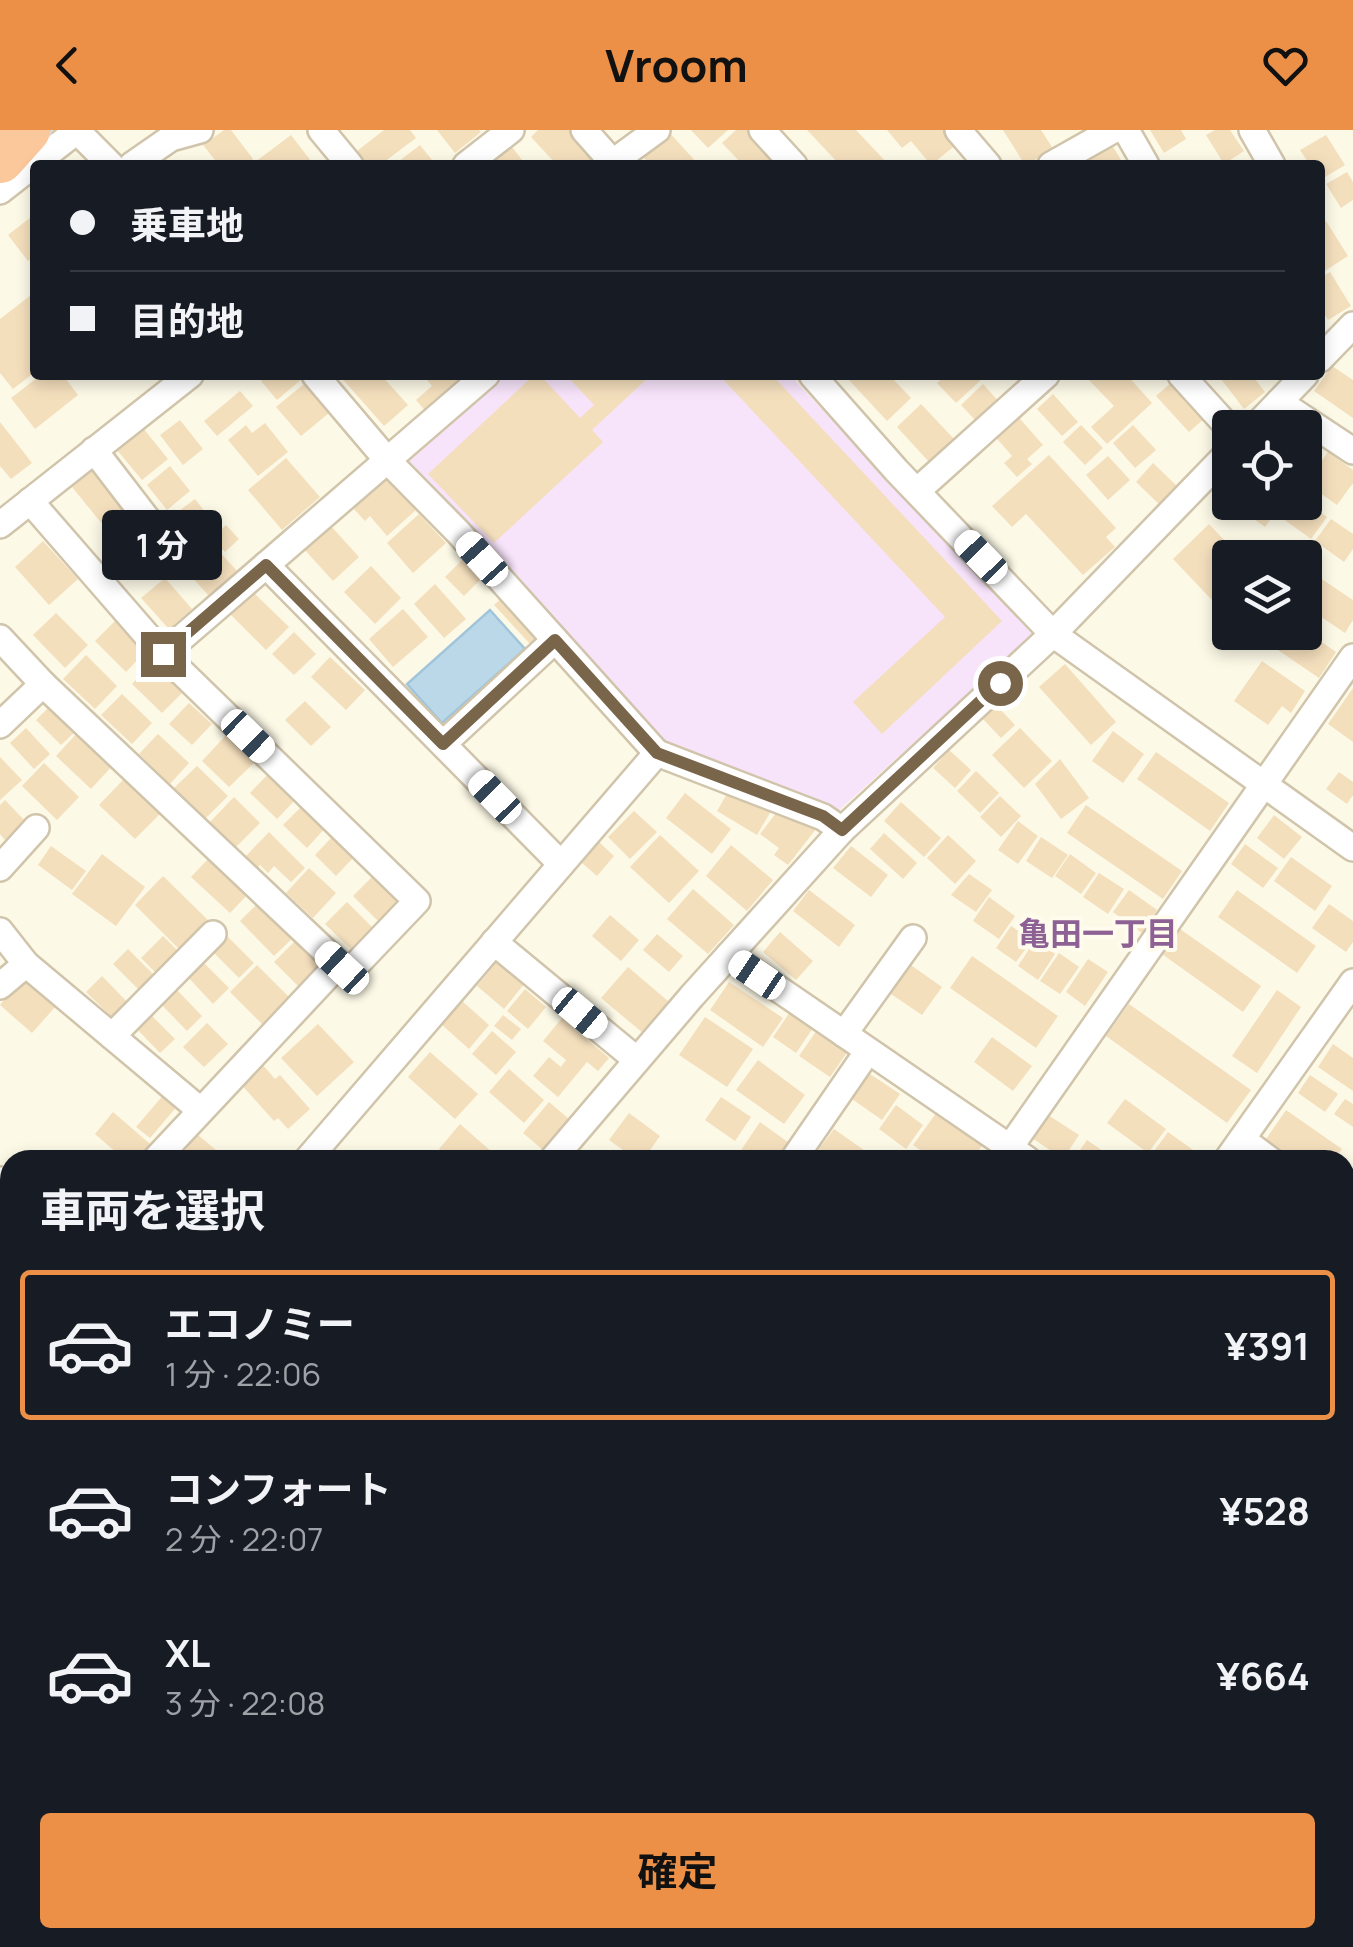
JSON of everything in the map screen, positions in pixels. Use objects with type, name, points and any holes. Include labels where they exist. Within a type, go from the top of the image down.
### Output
[{"type":"highway","points":[[0,159],[26,130]]},
{"type":"street","points":[[139,160],[171,138],[200,130]]},
{"type":"street","points":[[322,130],[346,160]]},
{"type":"street","points":[[584,130],[609,160]]},
{"type":"street","points":[[617,160],[656,130]]},
{"type":"street","points":[[762,130],[789,160]]},
{"type":"street","points":[[958,130],[983,160]]},
{"type":"street","points":[[1059,160],[1113,130]]},
{"type":"street","points":[[1126,130],[1143,160]]},
{"type":"street","points":[[1252,130],[1269,160]]},
{"type":"street","points":[[40,160],[78,131],[107,160]]},
{"type":"street","points":[[472,160],[502,133]]},
{"type":"street","points":[[0,191],[30,168]]},
{"type":"street","points":[[1325,355],[1353,325]]},
{"type":"street","points":[[0,525],[184,380]]},
{"type":"street","points":[[320,380],[388,461],[458,532],[657,753],[823,816],[842,830]]},
{"type":"street","points":[[163,654],[480,380]]},
{"type":"street","points":[[817,380],[1053,634],[1353,848]]},
{"type":"street","points":[[917,491],[1040,380]]},
{"type":"street","points":[[1186,380],[1213,410]]},
{"type":"street","points":[[1271,410],[1300,380]]},
{"type":"street","points":[[1279,402],[1353,450]]},
{"type":"street","points":[[94,450],[154,528]]},
{"type":"street","points":[[560,1150],[842,830],[1053,634],[1212,471]]},
{"type":"street","points":[[30,501],[163,654],[417,900],[354,967],[334,969],[164,1150]]},
{"type":"street","points":[[266,565],[561,864]]},
{"type":"street","points":[[0,638],[43,684],[342,968]]},
{"type":"street","points":[[443,744],[555,640]]},
{"type":"street","points":[[1017,1150],[1353,657]]},
{"type":"street","points":[[0,725],[43,684]]},
{"type":"street","points":[[316,1150],[657,753]]},
{"type":"street","points":[[0,868],[36,828]]},
{"type":"street","points":[[0,931],[26,964],[200,1110]]},
{"type":"street","points":[[112,1036],[212,934]]},
{"type":"street","points":[[844,1034],[913,938]]},
{"type":"street","points":[[494,942],[637,1060]]},
{"type":"street","points":[[728,956],[1005,1150]]},
{"type":"street","points":[[0,986],[26,964]]},
{"type":"street","points":[[1235,1150],[1353,982]]},
{"type":"street","points":[[801,1150],[868,1051]]},
{"type":"shaded area","points":[[500,380],[795,380],[1033,635],[837,812],[659,742],[405,465]]},
{"type":"water","points":[[490,610],[525,649],[442,723],[407,684]]},
{"type":"building","points":[[224,130],[231,130],[253,159],[215,160],[203,145]]},
{"type":"building","points":[[384,130],[410,130],[416,138],[387,160],[364,160],[357,151]]},
{"type":"building","points":[[437,130],[479,130],[481,132],[455,153]]},
{"type":"building","points":[[538,130],[573,130],[599,159],[552,160],[531,137]]},
{"type":"building","points":[[667,130],[694,160],[646,160],[641,155]]},
{"type":"building","points":[[691,130],[728,130],[708,148]]},
{"type":"building","points":[[736,130],[751,130],[779,160],[738,160],[722,143]]},
{"type":"building","points":[[807,130],[856,130],[884,160],[835,160]]},
{"type":"building","points":[[887,130],[946,130],[957,144],[937,160],[927,160],[911,141],[902,148]]},
{"type":"building","points":[[1003,130],[1041,130],[1054,150],[1035,160],[1022,160]]},
{"type":"building","points":[[1150,130],[1181,130],[1186,139],[1164,153]]},
{"type":"building","points":[[1215,130],[1230,130],[1244,151],[1230,160],[1222,160],[1206,135]]},
{"type":"building","points":[[291,135],[310,160],[258,160]]},
{"type":"building","points":[[1326,135],[1345,165],[1325,177],[1325,160],[1307,160],[1300,150]]},
{"type":"building","points":[[509,143],[522,160],[487,160]]},
{"type":"building","points":[[420,145],[432,160],[400,160]]},
{"type":"building","points":[[1112,145],[1121,160],[1088,160]]},
{"type":"building","points":[[1347,172],[1353,182],[1353,200],[1341,208],[1326,184]]},
{"type":"building","points":[[30,218],[30,260],[28,261],[8,235]]},
{"type":"building","points":[[1325,222],[1348,256],[1325,271]]},
{"type":"building","points":[[1330,272],[1351,306],[1328,320],[1325,315],[1325,275]]},
{"type":"building","points":[[30,296],[30,376],[13,389],[0,373],[0,319]]},
{"type":"building","points":[[1332,366],[1353,380],[1353,418],[1314,391]]},
{"type":"building","points":[[34,380],[67,380],[78,395],[35,429],[11,398]]},
{"type":"building","points":[[262,380],[301,380],[277,400]]},
{"type":"building","points":[[343,380],[386,380],[408,405],[384,426]]},
{"type":"building","points":[[427,380],[463,380],[429,415],[416,400],[432,386]]},
{"type":"building","points":[[529,380],[545,380],[580,418],[594,405],[571,380],[646,380],[592,430],[603,442],[494,543],[428,474]]},
{"type":"building","points":[[724,380],[777,380],[1002,621],[882,734],[853,702],[945,617]]},
{"type":"building","points":[[849,380],[894,380],[911,398],[887,421]]},
{"type":"building","points":[[940,380],[981,380],[956,403],[937,383]]},
{"type":"building","points":[[1089,380],[1131,380],[1152,403],[1107,444],[1091,427],[1114,406]]},
{"type":"building","points":[[1222,380],[1256,380],[1265,392],[1244,409]]},
{"type":"building","points":[[1173,381],[1206,417],[1189,432],[1156,396]]},
{"type":"building","points":[[304,384],[329,413],[301,436],[276,407]]},
{"type":"building","points":[[983,384],[1000,403],[978,423],[961,405]]},
{"type":"building","points":[[240,391],[253,406],[217,436],[204,421]]},
{"type":"building","points":[[1053,394],[1078,422],[1062,436],[1037,409]]},
{"type":"building","points":[[921,404],[955,440],[930,463],[897,427]]},
{"type":"building","points":[[1015,413],[1043,445],[1027,459],[1032,464],[1017,477],[1004,463],[1012,456],[992,433]]},
{"type":"building","points":[[180,420],[203,449],[183,465],[160,435]]},
{"type":"building","points":[[0,422],[32,463],[11,479],[0,466]]},
{"type":"building","points":[[265,423],[288,452],[258,476],[228,440],[246,425],[252,433]]},
{"type":"building","points":[[1081,425],[1103,448],[1085,465],[1063,442]]},
{"type":"building","points":[[1133,425],[1156,450],[1135,468],[1113,443]]},
{"type":"building","points":[[143,428],[168,459],[142,480],[117,450]]},
{"type":"building","points":[[1328,452],[1353,470],[1353,483],[1337,505],[1322,494],[1322,460]]},
{"type":"building","points":[[1049,455],[1116,528],[1106,537],[1115,547],[1083,575],[1026,514],[1012,527],[992,506]]},
{"type":"building","points":[[1108,456],[1130,480],[1108,500],[1086,475]]},
{"type":"building","points":[[286,458],[320,497],[282,530],[248,490]]},
{"type":"building","points":[[1153,463],[1179,488],[1161,506],[1136,482]]},
{"type":"building","points":[[170,466],[190,491],[167,510],[147,485]]},
{"type":"building","points":[[95,468],[135,517],[112,536],[72,487]]},
{"type":"building","points":[[386,475],[417,509],[387,536],[370,516],[365,521],[351,506]]},
{"type":"building","points":[[195,499],[216,526],[192,544],[171,517]]},
{"type":"building","points":[[1322,513],[1327,517],[1311,539],[1285,520],[1322,520]]},
{"type":"building","points":[[419,514],[446,543],[413,573],[387,543]]},
{"type":"building","points":[[1331,519],[1353,534],[1353,549],[1344,562],[1322,546],[1322,540],[1316,540]]},
{"type":"building","points":[[1209,524],[1224,540],[1212,540],[1212,600],[1173,559]]},
{"type":"building","points":[[226,525],[239,539],[225,552],[212,538]]},
{"type":"building","points":[[330,525],[359,557],[333,581],[304,549]]},
{"type":"building","points":[[208,539],[237,571],[209,596],[180,564]]},
{"type":"building","points":[[43,541],[78,579],[49,605],[15,567]]},
{"type":"building","points":[[467,555],[486,574],[464,596],[445,577]]},
{"type":"building","points":[[371,566],[401,598],[375,624],[344,592]]},
{"type":"building","points":[[165,578],[192,609],[169,629],[141,598]]},
{"type":"building","points":[[1322,579],[1353,600],[1353,620],[1345,633],[1322,617]]},
{"type":"building","points":[[435,584],[466,619],[444,638],[414,604]]},
{"type":"building","points":[[253,592],[289,627],[266,650],[231,615]]},
{"type":"building","points":[[504,596],[541,636],[531,645],[494,605]]},
{"type":"building","points":[[403,609],[428,637],[393,667],[369,639]]},
{"type":"building","points":[[56,613],[88,645],[65,668],[33,635]]},
{"type":"building","points":[[116,620],[146,651],[126,672],[95,641]]},
{"type":"building","points":[[294,632],[316,654],[294,675],[272,654]]},
{"type":"building","points":[[1322,642],[1336,652],[1319,678],[1278,650],[1322,650]]},
{"type":"building","points":[[86,655],[117,686],[95,709],[63,679]]},
{"type":"building","points":[[330,657],[365,690],[346,710],[311,677]]},
{"type":"building","points":[[155,660],[186,689],[162,713],[132,684]]},
{"type":"building","points":[[1262,661],[1305,691],[1291,713],[1282,706],[1268,725],[1234,701]]},
{"type":"building","points":[[1065,664],[1116,722],[1091,745],[1039,687]]},
{"type":"building","points":[[1353,688],[1353,742],[1328,724]]},
{"type":"building","points":[[122,694],[152,723],[132,744],[101,715]]},
{"type":"building","points":[[305,701],[331,727],[311,746],[285,720]]},
{"type":"building","points":[[53,703],[78,729],[61,745],[36,720]]},
{"type":"building","points":[[189,703],[212,724],[192,745],[169,724]]},
{"type":"building","points":[[996,705],[1015,725],[1001,738],[982,718]]},
{"type":"building","points":[[26,728],[50,754],[34,769],[10,743]]},
{"type":"building","points":[[1020,728],[1052,761],[1024,788],[992,755]]},
{"type":"building","points":[[79,731],[114,764],[91,789],[56,756]]},
{"type":"building","points":[[1113,731],[1144,754],[1123,783],[1092,761]]},
{"type":"building","points":[[229,732],[257,760],[229,787],[202,761]]},
{"type":"building","points":[[158,734],[189,763],[170,784],[139,754]]},
{"type":"building","points":[[949,750],[971,770],[955,788],[933,768]]},
{"type":"building","points":[[1156,752],[1229,803],[1210,831],[1137,779]]},
{"type":"building","points":[[0,757],[22,780],[0,800]]},
{"type":"building","points":[[1060,759],[1089,798],[1061,819],[1035,784]]},
{"type":"building","points":[[44,763],[79,797],[57,820],[22,786]]},
{"type":"building","points":[[197,766],[228,796],[205,819],[174,788]]},
{"type":"building","points":[[976,771],[999,793],[980,813],[957,791]]},
{"type":"building","points":[[270,772],[297,798],[277,819],[250,793]]},
{"type":"building","points":[[1339,772],[1353,782],[1353,795],[1347,804],[1326,789]]},
{"type":"building","points":[[124,779],[160,814],[135,839],[99,805]]},
{"type":"building","points":[[731,787],[771,811],[757,835],[717,811]]},
{"type":"building","points":[[685,793],[731,829],[712,854],[666,818]]},
{"type":"building","points":[[1000,796],[1021,816],[1001,837],[980,817]]},
{"type":"building","points":[[234,797],[260,823],[236,847],[210,822]]},
{"type":"building","points":[[5,800],[25,821],[5,840],[0,834],[0,805]]},
{"type":"building","points":[[901,802],[941,838],[924,857],[884,821]]},
{"type":"building","points":[[783,804],[816,829],[788,865],[774,855],[779,848],[760,834]]},
{"type":"building","points":[[303,805],[326,827],[307,848],[283,825]]},
{"type":"building","points":[[1086,805],[1182,871],[1163,899],[1067,833]]},
{"type":"building","points":[[634,811],[657,832],[630,859],[608,837]]},
{"type":"building","points":[[1274,815],[1302,837],[1284,859],[1257,838]]},
{"type":"building","points":[[1018,821],[1038,836],[1018,864],[998,850]]},
{"type":"building","points":[[269,832],[305,868],[291,882],[274,866],[268,873],[244,858]]},
{"type":"building","points":[[884,833],[917,863],[903,879],[870,849]]},
{"type":"building","points":[[660,835],[699,871],[669,903],[630,867]]},
{"type":"building","points":[[948,835],[976,861],[955,884],[927,858]]},
{"type":"building","points":[[333,836],[354,857],[336,876],[315,855]]},
{"type":"building","points":[[1041,837],[1068,855],[1052,878],[1026,861]]},
{"type":"building","points":[[599,842],[614,856],[597,876],[581,862]]},
{"type":"building","points":[[1245,844],[1278,868],[1263,888],[1231,864]]},
{"type":"building","points":[[731,845],[773,880],[747,911],[706,876]]},
{"type":"building","points":[[51,846],[86,871],[72,890],[38,865]]},
{"type":"building","points":[[851,846],[888,875],[871,897],[833,868]]},
{"type":"building","points":[[102,854],[145,887],[116,926],[72,894]]},
{"type":"building","points":[[1070,854],[1096,873],[1081,894],[1055,876]]},
{"type":"building","points":[[211,856],[250,892],[230,913],[191,877]]},
{"type":"building","points":[[1291,857],[1332,886],[1315,911],[1274,881]]},
{"type":"building","points":[[309,868],[336,893],[313,918],[286,893]]},
{"type":"building","points":[[1099,873],[1124,889],[1108,914],[1083,897]]},
{"type":"building","points":[[969,874],[992,890],[976,912],[951,895]]},
{"type":"building","points":[[163,876],[212,924],[183,953],[135,905]]},
{"type":"building","points":[[373,876],[402,904],[381,924],[353,896]]},
{"type":"building","points":[[693,889],[734,925],[708,954],[667,919]]},
{"type":"building","points":[[809,890],[855,925],[839,947],[793,911]]},
{"type":"building","points":[[1129,890],[1157,910],[1142,933],[1113,912]]},
{"type":"building","points":[[1237,890],[1316,946],[1297,973],[1218,917]]},
{"type":"building","points":[[989,897],[1015,916],[999,939],[973,921]]},
{"type":"building","points":[[259,902],[294,937],[274,956],[240,921]]},
{"type":"building","points":[[347,902],[378,933],[357,955],[325,924]]},
{"type":"building","points":[[1329,904],[1353,921],[1353,942],[1346,952],[1312,928]]},
{"type":"building","points":[[610,915],[639,940],[621,961],[592,936]]},
{"type":"building","points":[[1011,926],[1032,940],[1016,962],[996,948]]},
{"type":"building","points":[[1180,929],[1261,986],[1243,1012],[1162,954]]},
{"type":"building","points":[[780,932],[813,961],[796,980],[763,952]]},
{"type":"building","points":[[657,934],[683,956],[669,972],[643,950]]},
{"type":"building","points":[[226,935],[254,963],[239,978],[210,949]]},
{"type":"building","points":[[163,936],[181,954],[159,976],[141,958]]},
{"type":"building","points":[[297,939],[326,969],[303,991],[274,962]]},
{"type":"building","points":[[1035,940],[1055,954],[1038,980],[1018,966]]},
{"type":"building","points":[[128,949],[158,979],[143,994],[113,964]]},
{"type":"building","points":[[1059,953],[1079,967],[1060,994],[1040,981]]},
{"type":"building","points":[[972,956],[1058,1016],[1036,1048],[950,988]]},
{"type":"building","points":[[1088,959],[1108,972],[1085,1006],[1066,992]]},
{"type":"building","points":[[201,960],[229,988],[213,1004],[186,975]]},
{"type":"building","points":[[498,961],[525,983],[504,1009],[477,986]]},
{"type":"building","points":[[905,961],[942,987],[922,1015],[885,990]]},
{"type":"building","points":[[257,965],[295,1003],[268,1030],[230,992]]},
{"type":"building","points":[[628,967],[669,1002],[643,1033],[601,998]]},
{"type":"building","points":[[102,976],[131,1006],[116,1021],[86,992]]},
{"type":"building","points":[[24,977],[56,1006],[32,1033],[0,1005]]},
{"type":"building","points":[[729,982],[783,1018],[763,1047],[710,1010]]},
{"type":"building","points":[[174,987],[202,1016],[187,1031],[159,1002]]},
{"type":"building","points":[[525,989],[546,1007],[528,1029],[507,1011]]},
{"type":"building","points":[[1277,990],[1301,1007],[1257,1073],[1232,1056]]},
{"type":"building","points":[[462,1001],[489,1025],[469,1049],[441,1024]]},
{"type":"building","points":[[1129,1004],[1251,1090],[1227,1123],[1106,1036]]},
{"type":"building","points":[[790,1012],[813,1028],[796,1053],[773,1037]]},
{"type":"building","points":[[149,1013],[175,1039],[160,1053],[135,1027]]},
{"type":"building","points":[[503,1015],[521,1029],[512,1040],[494,1026]]},
{"type":"building","points":[[705,1017],[753,1049],[727,1087],[679,1055]]},
{"type":"building","points":[[562,1018],[609,1058],[598,1071],[587,1062],[558,1097],[533,1076],[549,1057],[561,1067],[566,1060],[543,1041]]},
{"type":"building","points":[[207,1023],[228,1044],[204,1067],[183,1047]]},
{"type":"building","points":[[318,1024],[354,1062],[317,1096],[281,1058]]},
{"type":"building","points":[[817,1030],[848,1051],[830,1077],[799,1056]]},
{"type":"building","points":[[492,1031],[516,1052],[496,1075],[472,1054]]},
{"type":"building","points":[[992,1037],[1032,1066],[1013,1091],[974,1062]]},
{"type":"building","points":[[1333,1044],[1353,1058],[1353,1091],[1318,1067]]},
{"type":"building","points":[[430,1052],[478,1094],[455,1119],[408,1077]]},
{"type":"building","points":[[758,1060],[805,1095],[784,1124],[736,1090]]},
{"type":"building","points":[[261,1063],[275,1079],[280,1075],[310,1109],[288,1129],[278,1118],[274,1121],[239,1082]]},
{"type":"building","points":[[509,1069],[544,1100],[524,1123],[489,1092]]},
{"type":"building","points":[[870,1074],[900,1094],[882,1120],[852,1099]]},
{"type":"building","points":[[1310,1075],[1338,1094],[1325,1112],[1298,1093]]},
{"type":"building","points":[[166,1092],[179,1104],[150,1138],[136,1127]]},
{"type":"building","points":[[721,1097],[751,1117],[735,1141],[705,1120]]},
{"type":"building","points":[[1125,1099],[1166,1129],[1150,1150],[1144,1150],[1107,1123]]},
{"type":"building","points":[[1345,1099],[1353,1104],[1353,1127],[1334,1114]]},
{"type":"building","points":[[549,1102],[569,1119],[543,1150],[523,1133]]},
{"type":"building","points":[[896,1105],[923,1125],[906,1149],[879,1129]]},
{"type":"building","points":[[1286,1110],[1342,1149],[1275,1150],[1264,1142]]},
{"type":"building","points":[[113,1112],[150,1144],[145,1150],[113,1150],[95,1134]]},
{"type":"building","points":[[937,1112],[983,1144],[979,1150],[920,1150],[913,1145]]},
{"type":"building","points":[[629,1113],[660,1136],[650,1150],[623,1150],[609,1140]]},
{"type":"building","points":[[1048,1115],[1079,1135],[1069,1150],[1050,1150],[1032,1138]]},
{"type":"building","points":[[760,1122],[792,1145],[788,1150],[741,1150]]},
{"type":"building","points":[[460,1124],[490,1150],[440,1150]]},
{"type":"building","points":[[834,1129],[864,1150],[820,1150]]},
{"type":"building","points":[[1168,1132],[1193,1150],[1155,1150]]},
{"type":"building","points":[[198,1135],[216,1150],[185,1150]]},
{"type":"building","points":[[1087,1140],[1102,1150],[1080,1150]]},
{"type":"district","name":"亀田一丁目","points":[[1098,933]]},
{"type":"route","points":[[163,654],[266,565],[443,744],[555,640],[657,753],[823,816],[842,830],[1000,683]]}]
